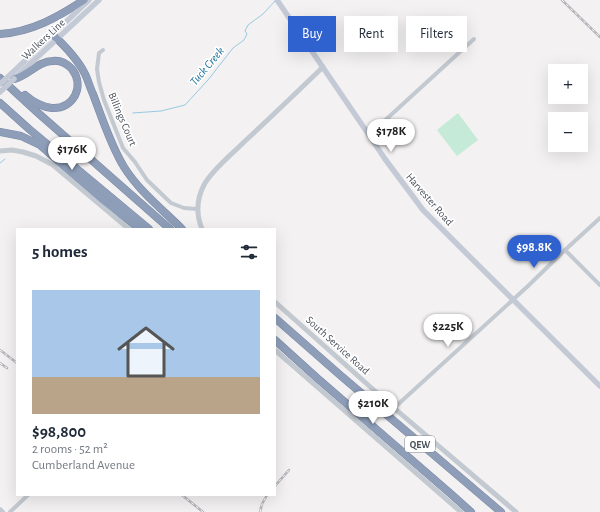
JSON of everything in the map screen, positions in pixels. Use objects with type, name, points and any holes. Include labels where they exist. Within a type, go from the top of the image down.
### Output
[{"type":"highway","points":[[0,34],[16,32],[40,25],[57,17],[84,0]]},
{"type":"highway","points":[[55,37],[75,59],[85,74],[111,140],[124,167],[134,181],[181,228]]},
{"type":"highway","points":[[1,82],[15,87],[41,106],[52,108],[62,107],[69,103],[76,94],[78,84],[76,76],[70,67],[57,61],[40,64],[21,77],[13,76]]},
{"type":"highway","points":[[1,82],[169,228]]},
{"type":"highway","points":[[0,103],[148,228]]},
{"type":"highway","points":[[0,132],[21,136],[40,145],[103,200],[139,228]]},
{"type":"highway","name":"QEW","points":[[276,319],[501,512]]},
{"type":"highway","name":"QEW","points":[[276,341],[471,512]]},
{"type":"main road","name":"Walkers Line","points":[[55,37],[89,0]]},
{"type":"main road","name":"Walkers Line","points":[[0,92],[13,76],[55,37],[99,0]]},
{"type":"main road","name":"Harvester Road","points":[[278,1],[385,159],[423,210],[600,386]]},
{"type":"main road","name":"Walkers Line","points":[[1,82],[13,76]]},
{"type":"street","points":[[369,135],[474,39]]},
{"type":"street","name":"Billings Court","points":[[103,50],[99,53],[97,60],[99,82],[104,100],[123,148],[147,180],[171,203],[184,208],[197,209]]},
{"type":"street","points":[[202,228],[197,209],[198,199],[204,184],[215,170],[323,67]]},
{"type":"street","points":[[0,152],[12,150],[23,152],[36,156],[53,165],[128,228]]},
{"type":"street","points":[[394,408],[600,218]]},
{"type":"street","points":[[565,250],[600,285]]},
{"type":"street","name":"South Service Road","points":[[276,303],[394,408],[516,512]]},
{"type":"street","points":[[276,351],[461,512]]},
{"type":"street","points":[[10,512],[27,496]]},
{"type":"street","points":[[0,509],[3,512]]},
{"type":"green space","points":[[458,113],[478,140],[457,156],[437,130]]},
{"type":"waterway","name":"Tuck Creek","points":[[133,113],[161,111],[185,105],[208,80],[233,48],[244,40],[247,34],[245,31],[248,25],[263,14],[275,1]]},
{"type":"waterway","name":"Tuck Creek","points":[[0,163],[5,159]]},
{"type":"railway","points":[[562,0],[600,37]]},
{"type":"railway","points":[[0,350],[16,362]]},
{"type":"railway","points":[[0,363],[7,368]]},
{"type":"railway","points":[[276,485],[289,470]]},
{"type":"railway","points":[[183,496],[203,512]]},
{"type":"railway","points":[[260,512],[266,496]]}]
